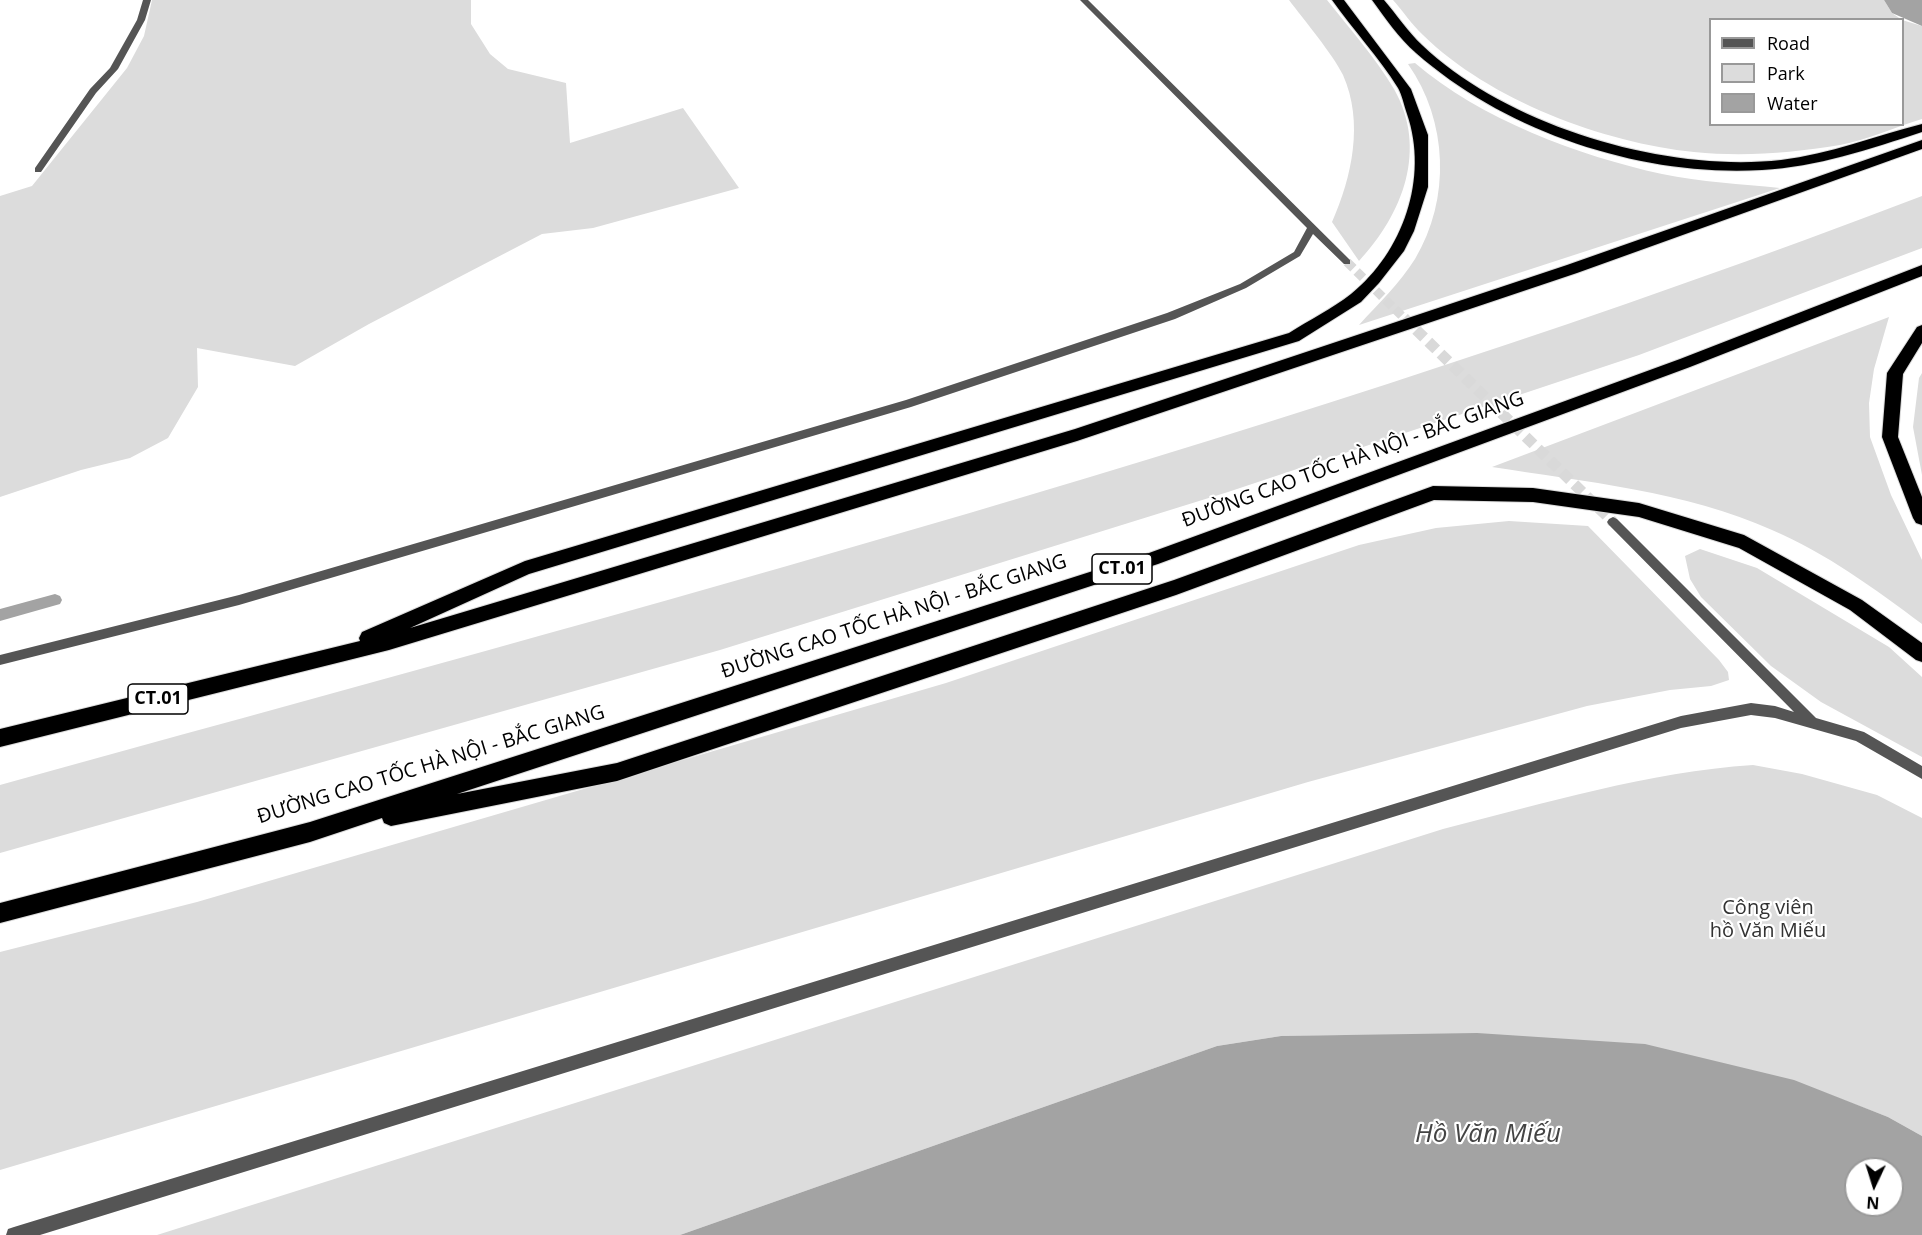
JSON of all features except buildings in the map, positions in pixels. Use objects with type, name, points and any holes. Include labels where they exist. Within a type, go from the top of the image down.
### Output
[{"type":"highway","points":[[317,661],[525,568],[1294,337],[1347,304],[1356,298],[1380,272],[1397,251],[1407,231],[1421,188],[1421,135],[1405,88],[1338,0]]},
{"type":"highway","points":[[1378,0],[1418,48],[1465,85],[1549,128],[1641,156],[1693,164],[1762,166],[1842,153],[1922,128]]},
{"type":"highway","name":"CT.01","points":[[0,738],[389,642],[1077,435],[1572,269],[1922,144]]},
{"type":"highway","name":"ĐƯỜNG CAO TỐC HÀ NỘI - BẮC GIANG","points":[[0,913],[310,831],[1152,559],[1685,363],[1922,270]]},
{"type":"highway","points":[[1922,331],[1895,373],[1890,437],[1922,518]]},
{"type":"highway","points":[[310,831],[617,772],[1176,587],[1433,494],[1533,495],[1639,510],[1744,542],[1856,604],[1922,654]]},
{"type":"street","points":[[38,170],[93,91],[114,69],[141,20],[147,0]]},
{"type":"street","points":[[1084,0],[1347,262]]},
{"type":"street","points":[[0,660],[239,600],[918,400],[1170,316],[1243,286],[1297,254],[1312,228]]},
{"type":"street","points":[[1613,522],[1814,722]]},
{"type":"street","points":[[14,1235],[1681,722],[1751,710],[1775,712],[1859,736],[1922,772]]},
{"type":"green space","points":[[152,0],[471,0],[471,24],[490,54],[508,69],[566,83],[570,143],[683,108],[739,188],[593,228],[542,234],[369,324],[295,366],[197,348],[198,387],[168,438],[130,458],[81,470],[0,497],[0,196],[32,186],[127,68],[144,36]]},
{"type":"green space","points":[[1289,0],[1327,0],[1379,66],[1394,89],[1404,112],[1409,135],[1406,180],[1388,223],[1359,261],[1332,222],[1345,187],[1353,149],[1353,111],[1349,93],[1343,75],[1332,57]]},
{"type":"green space","points":[[1393,0],[1884,0],[1892,13],[1899,18],[1709,18],[1709,126],[1902,126],[1850,143],[1804,150],[1731,154],[1659,147],[1586,128],[1514,98],[1450,58],[1415,27]]},
{"type":"green space","points":[[1904,21],[1922,26],[1922,119],[1904,125]]},
{"type":"green space","points":[[1415,63],[1469,101],[1532,133],[1565,146],[1662,174],[1780,188],[1359,325],[1396,285],[1415,259],[1427,236],[1435,211],[1440,160],[1437,135],[1431,110],[1408,64]]},
{"type":"green space","points":[[1922,196],[1922,248],[1639,355],[1228,492],[720,650],[0,853],[0,785],[727,583],[1209,441],[1448,364],[1686,283]]},
{"type":"green space","points":[[1889,317],[1874,369],[1869,403],[1870,437],[1891,495],[1922,560],[1922,624],[1868,585],[1812,549],[1740,517],[1670,497],[1598,483],[1492,467]]},
{"type":"green space","points":[[1922,373],[1922,475],[1913,427],[1919,378]]},
{"type":"green space","points":[[1509,521],[1588,526],[1719,660],[1728,672],[1729,680],[1711,686],[1670,690],[1587,706],[1308,782],[0,1170],[0,952],[197,902],[946,683],[1359,545],[1436,528]]},
{"type":"green space","points":[[1700,549],[1757,568],[1889,647],[1922,677],[1922,757],[1821,702],[1771,666],[1701,597],[1690,579],[1685,556]]},
{"type":"green space","name":"Công viên hồ Văn Miếu","points":[[1753,765],[1802,774],[1877,795],[1922,818],[1922,1136],[1888,1117],[1794,1081],[1367,1035],[1281,1036],[1217,1046],[680,1235],[157,1235],[1443,829],[1636,781]]},
{"type":"water","points":[[1884,0],[1922,0],[1922,26],[1904,18],[1892,13]]},
{"type":"water","name":"Hồ Văn Miếu","points":[[1477,1033],[1645,1044],[1794,1080],[1888,1117],[1922,1136],[1922,1235],[680,1235],[1217,1046],[1281,1036]]},
{"type":"waterway","points":[[0,615],[55,600]]},
{"type":"tunnel","points":[[1347,262],[1406,320]]},
{"type":"tunnel","points":[[1404,318],[1613,522]]}]
